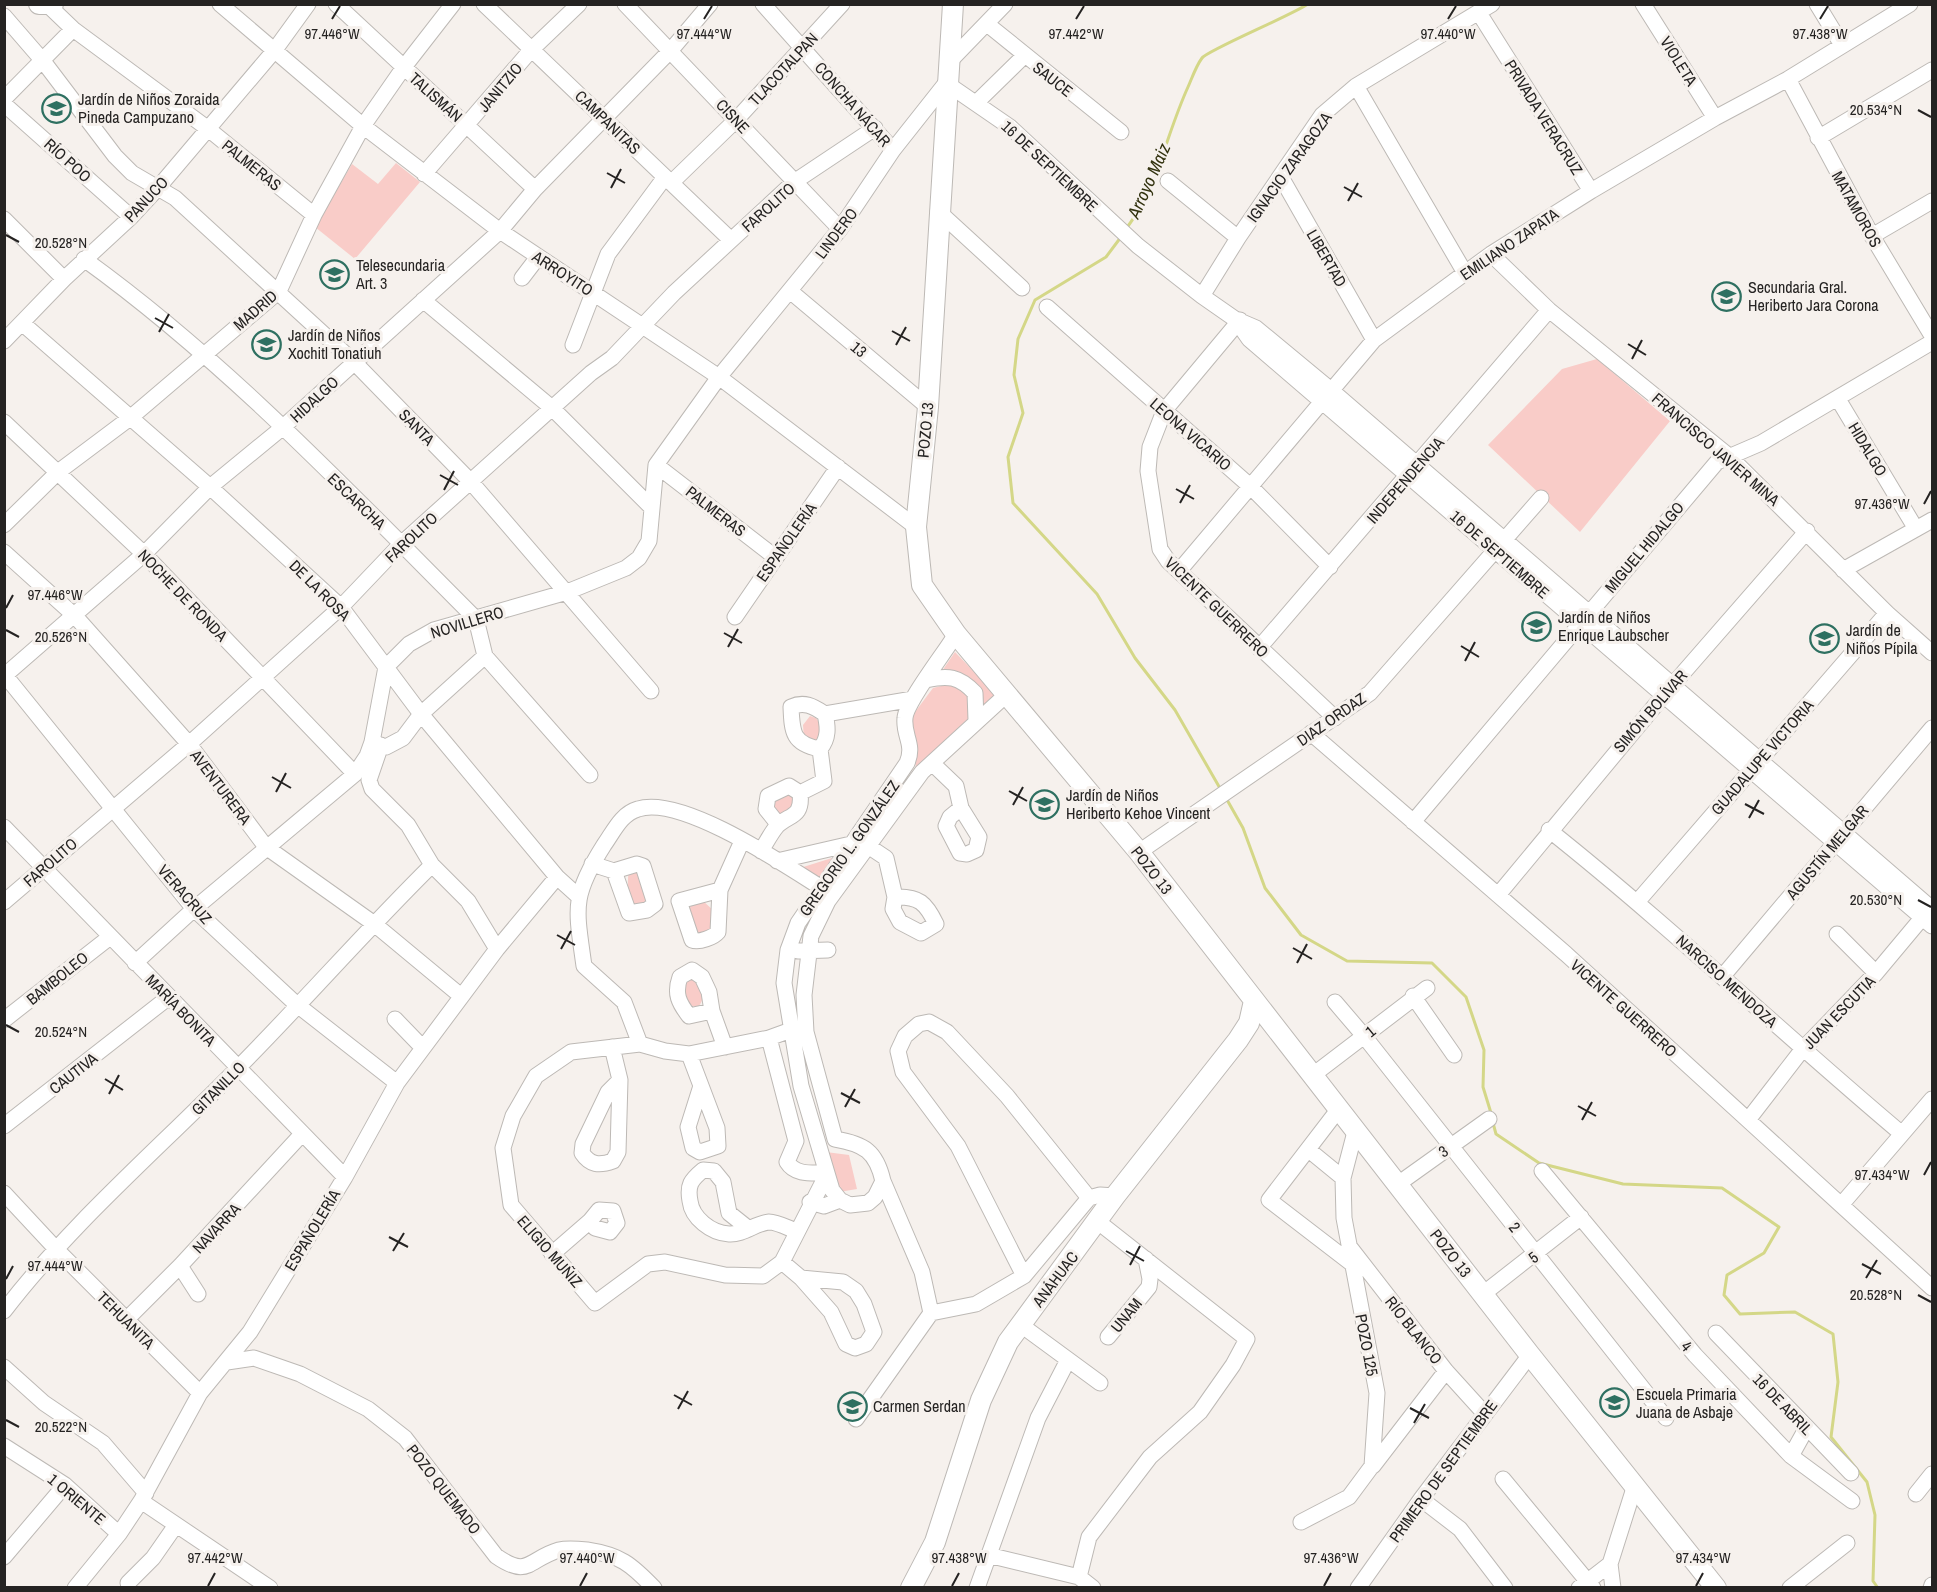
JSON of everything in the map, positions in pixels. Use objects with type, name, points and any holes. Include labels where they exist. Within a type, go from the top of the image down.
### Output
[{"type":"main road","points":[[39,4],[53,4]]},
{"type":"main road","name":"POZO 13","points":[[953,4],[938,211],[928,407],[916,527],[922,585],[956,634],[1139,852],[1530,1355],[1716,1587]]},
{"type":"main road","name":"ANÁHUAC","points":[[911,1587],[935,1542],[991,1374],[1008,1342],[1115,1196],[1238,1040],[1249,1023],[1254,1001]]},
{"type":"street","name":"ARROYITO","points":[[220,4],[363,126],[424,174],[500,231],[719,377],[916,527]]},
{"type":"street","name":"PANUCO","points":[[6,336],[22,323],[84,259],[131,217],[157,189],[274,51],[308,4]]},
{"type":"street","name":"TALISMÁN","points":[[336,4],[536,189]]},
{"type":"street","name":"MADRID","points":[[4,525],[58,472],[130,418],[279,291],[314,215],[363,126],[404,67],[453,4]]},
{"type":"street","name":"CAMPANITAS","points":[[484,4],[731,240]]},
{"type":"street","name":"JANITZIO","points":[[424,174],[531,50],[579,4]]},
{"type":"street","name":"CISNE","points":[[625,4],[840,229]]},
{"type":"street","name":"HIDALGO","points":[[5,675],[144,554],[210,487],[282,428],[500,231],[603,118],[671,50],[710,4]]},
{"type":"street","name":"CONCHA NÁCAR","points":[[763,4],[893,150]]},
{"type":"street","name":"TLACOTALPAN","points":[[573,345],[608,254],[668,180],[736,120],[842,4]]},
{"type":"street","points":[[948,63],[1005,4]]},
{"type":"street","name":"IGNACIO ZARAGOZA","points":[[1202,296],[1238,238],[1322,115],[1356,86],[1492,4]]},
{"type":"street","name":"VIOLETA","points":[[1643,4],[1715,118]]},
{"type":"street","points":[[1817,4],[1842,45]]},
{"type":"street","name":"EMILIANO ZAPATA","points":[[1179,571],[1374,340],[1491,254],[1591,191],[1715,118],[1788,79],[1910,4]]},
{"type":"street","name":"PALMERAS","points":[[48,5],[73,29],[207,128],[314,215]]},
{"type":"street","name":"PRIVADA VERACRUZ","points":[[1479,13],[1591,191]]},
{"type":"street","name":"SANTA","points":[[4,16],[44,61],[115,156],[132,173],[175,198],[354,362],[471,483],[651,691]]},
{"type":"street","name":"SAUCE","points":[[987,24],[1120,132]]},
{"type":"street","points":[[4,99],[44,61],[73,29]]},
{"type":"street","points":[[977,102],[1024,56]]},
{"type":"street","points":[[1818,138],[1932,70]]},
{"type":"street","name":"MATAMOROS","points":[[1788,79],[1872,236],[1932,336]]},
{"type":"street","name":"16 DE SEPTIEMBRE","points":[[946,83],[977,102],[1010,127],[1138,246],[1238,321],[1256,327],[1327,395],[1668,691],[1930,913]]},
{"type":"street","name":"LINDERO","points":[[719,377],[840,229],[893,150],[946,83]]},
{"type":"street","points":[[1356,86],[1465,273]]},
{"type":"street","name":"RÍO POO","points":[[4,104],[131,217]]},
{"type":"street","name":"FAROLITO","points":[[4,902],[112,807],[189,744],[341,607],[402,544],[552,408],[612,358],[642,325],[795,182],[874,128]]},
{"type":"street","name":"LIBERTAD","points":[[1281,177],[1374,340]]},
{"type":"street","points":[[1168,181],[1238,238]]},
{"type":"street","points":[[1872,236],[1932,201]]},
{"type":"street","points":[[938,211],[1022,288]]},
{"type":"street","points":[[4,219],[64,279]]},
{"type":"street","name":"FRANCISCO JAVIER MINA","points":[[1491,254],[1550,309],[1729,456],[1807,531],[1843,570],[1932,653]]},
{"type":"street","points":[[522,278],[538,257]]},
{"type":"street","name":"ESCARCHA","points":[[84,259],[120,285],[203,355],[402,544],[476,619]]},
{"type":"street","name":"13","points":[[790,291],[928,407]]},
{"type":"street","points":[[423,300],[552,408],[651,507]]},
{"type":"street","name":"LEONA VICARIO","points":[[1047,307],[1250,486],[1330,567]]},
{"type":"street","name":"INDEPENDENCIA","points":[[1259,648],[1550,309]]},
{"type":"street","name":"VICENTE GUERRERO","points":[[1238,321],[1164,411],[1150,447],[1148,471],[1160,549],[1179,571],[1335,718]]},
{"type":"street","name":"DE LA ROSA","points":[[22,323],[210,487],[341,607],[421,714],[557,877],[578,896]]},
{"type":"street","name":"MIGUEL HIDALGO","points":[[1413,822],[1717,462],[1761,442],[1932,342]]},
{"type":"street","name":"NOVILLERO","points":[[386,667],[409,644],[434,630],[567,592],[626,568],[639,558],[649,541],[656,465],[719,377]]},
{"type":"street","name":"HIDALGO","points":[[1838,399],[1916,529]]},
{"type":"street","name":"NOCHE DE RONDA","points":[[4,422],[144,554],[355,774]]},
{"type":"street","name":"PALMERAS","points":[[656,465],[775,557]]},
{"type":"street","name":"ESPAÑOLERÍA","points":[[735,617],[838,467]]},
{"type":"street","name":"DIAZ ORDAZ","points":[[1139,852],[1370,693],[1541,498]]},
{"type":"street","points":[[1843,570],[1932,520]]},
{"type":"street","name":"SIMÓN BOLÍVAR","points":[[1497,895],[1549,830],[1807,531]]},
{"type":"street","name":"AVENTURERA","points":[[4,552],[75,616],[189,744],[266,848],[373,923],[461,996]]},
{"type":"street","name":"GUADALUPE VICTORIA","points":[[1638,901],[1887,612]]},
{"type":"street","points":[[476,619],[484,656],[590,775]]},
{"type":"street","name":"GREGORIO L. GONZÁLEZ","points":[[840,1200],[825,1174],[801,1086],[784,982],[788,950],[798,923],[820,887],[907,763],[912,752],[904,717],[913,699],[956,634]]},
{"type":"street","points":[[376,744],[386,747],[403,738],[421,714],[484,656]]},
{"type":"street","points":[[386,667],[369,780],[372,789],[408,825],[432,865],[468,901],[497,949]]},
{"type":"street","name":"VERACRUZ","points":[[5,675],[194,909],[296,1004],[397,1083]]},
{"type":"street","points":[[926,680],[947,675],[964,681],[975,693],[976,720]]},
{"type":"street","name":"GREGORIO L. GONZÁLEZ","points":[[835,1139],[806,1032],[804,995],[807,952],[820,916],[868,846],[927,767],[1006,695]]},
{"type":"street","points":[[820,749],[804,746],[796,738],[791,707],[799,703],[811,705],[825,714],[913,699]]},
{"type":"street","points":[[800,793],[824,781],[820,749],[825,742],[828,727],[825,714]]},
{"type":"street","name":"AGUSTÍN MELGAR","points":[[1722,976],[1932,728]]},
{"type":"street","name":"VICENTE GUERRERO","points":[[1311,733],[1497,895],[1932,1288]]},
{"type":"street","points":[[135,963],[194,909],[355,774],[376,744]]},
{"type":"street","name":"GREGORIO L. GONZÁLEZ","points":[[907,763],[927,767]]},
{"type":"street","points":[[927,767],[956,786],[961,808]]},
{"type":"street","points":[[778,824],[766,809],[768,796],[789,786],[800,793]]},
{"type":"street","points":[[761,851],[778,824],[792,817],[801,804],[800,793]]},
{"type":"street","points":[[640,1044],[624,1002],[584,966],[577,917],[578,896],[592,864],[621,818],[638,809],[659,806],[687,813],[761,851],[820,887]]},
{"type":"street","name":"MARÍA BONITA","points":[[4,827],[345,1177]]},
{"type":"street","name":"NARCISO MENDOZA","points":[[1549,830],[1638,901],[1802,1050],[1902,1134]]},
{"type":"street","points":[[720,890],[742,841]]},
{"type":"street","points":[[777,861],[852,844]]},
{"type":"street","points":[[868,846],[886,858],[895,897]]},
{"type":"street","points":[[592,864],[614,872]]},
{"type":"street","name":"GITANILLO","points":[[4,1311],[57,1250],[238,1068],[373,923],[432,865]]},
{"type":"street","name":"ESPAÑOLERÍA","points":[[75,1587],[118,1534],[143,1497],[200,1393],[250,1332],[345,1177],[397,1083],[497,949],[557,877]]},
{"type":"street","name":"JUAN ESCUTIA","points":[[1748,1120],[1802,1050],[1930,913]]},
{"type":"street","points":[[1837,934],[1876,973]]},
{"type":"street","name":"BAMBOLEO","points":[[4,1020],[110,937]]},
{"type":"street","points":[[788,950],[807,952],[828,950]]},
{"type":"street","name":"1","points":[[1313,1075],[1413,996],[1427,988]]},
{"type":"street","points":[[1413,996],[1454,1055]]},
{"type":"street","name":"CAUTIVA","points":[[4,1126],[169,998]]},
{"type":"street","name":"2","points":[[1335,1002],[1666,1418]]},
{"type":"street","points":[[712,1011],[725,1047]]},
{"type":"street","points":[[395,1019],[423,1048]]},
{"type":"street","points":[[1024,1276],[958,1146],[903,1072],[898,1051],[905,1036],[919,1024],[929,1022],[947,1032],[1007,1096],[1089,1198]]},
{"type":"street","name":"ELIGIO MUÑIZ","points":[[782,1262],[763,1276],[748,1278],[665,1262],[648,1264],[595,1303],[511,1205],[503,1148],[510,1127],[536,1076],[571,1052],[640,1044],[665,1051],[689,1054],[769,1038],[791,1030]]},
{"type":"street","points":[[769,1038],[795,1141],[787,1162],[791,1168],[805,1173],[825,1174],[782,1262],[801,1278],[831,1312],[846,1344],[855,1348],[866,1344],[874,1332],[864,1304],[856,1292],[843,1282],[801,1278]]},
{"type":"street","points":[[612,1047],[620,1080],[618,1152],[613,1161],[601,1165],[587,1161],[582,1153],[583,1144],[608,1092],[620,1080]]},
{"type":"street","points":[[689,1054],[700,1089]]},
{"type":"street","points":[[1841,1204],[1932,1099]]},
{"type":"street","points":[[1338,1110],[1310,1151],[1269,1200],[1351,1263]]},
{"type":"street","name":"3","points":[[1398,1184],[1489,1119]]},
{"type":"street","name":"POZO 125","points":[[1355,1132],[1343,1178],[1347,1243],[1377,1393],[1372,1466]]},
{"type":"street","name":"NAVARRA","points":[[126,1320],[180,1266],[302,1134]]},
{"type":"street","points":[[819,1146],[835,1139],[852,1142],[876,1158],[883,1181],[922,1272],[932,1313]]},
{"type":"street","points":[[1310,1151],[1343,1178]]},
{"type":"street","points":[[749,1229],[729,1213],[723,1182],[714,1171],[703,1170],[690,1181],[688,1189],[692,1213],[701,1222],[729,1234],[749,1229],[769,1222],[796,1231]]},
{"type":"street","name":"4","points":[[1542,1171],[1695,1355],[1791,1456],[1852,1501]]},
{"type":"street","points":[[810,1202],[824,1206],[840,1200],[850,1205],[868,1203],[875,1197],[883,1181]]},
{"type":"street","name":"TEHUANITA","points":[[4,1193],[57,1250],[200,1393]]},
{"type":"street","points":[[856,1419],[932,1313],[976,1304],[1024,1276],[1089,1198],[1100,1195],[1115,1196]]},
{"type":"street","name":"5","points":[[1483,1294],[1537,1254],[1581,1217]]},
{"type":"street","points":[[552,1254],[590,1221]]},
{"type":"street","points":[[1079,1577],[1089,1537],[1150,1457],[1200,1412],[1233,1365],[1247,1339],[1097,1221]]},
{"type":"street","name":"RÍO BLANCO","points":[[1347,1243],[1446,1371],[1485,1414]]},
{"type":"street","name":"UNAM","points":[[1108,1337],[1149,1287],[1150,1279],[1146,1259]]},
{"type":"street","points":[[180,1266],[198,1294]]},
{"type":"street","points":[[1021,1325],[1100,1383]]},
{"type":"street","name":"16 DE ABRIL","points":[[1716,1333],[1806,1429],[1851,1473]]},
{"type":"street","name":"PRIMERO DE SEPTIEMBRE","points":[[1358,1587],[1421,1499],[1530,1355]]},
{"type":"street","name":"POZO QUEMADO","points":[[227,1362],[254,1358],[300,1374],[368,1409],[405,1438],[496,1556],[510,1565],[522,1568],[560,1550],[611,1553],[632,1565],[654,1587]]},
{"type":"street","points":[[977,1587],[1038,1418],[1068,1360]]},
{"type":"street","points":[[4,1367],[44,1403],[103,1443],[143,1497],[176,1525],[270,1587]]},
{"type":"street","points":[[1300,1522],[1348,1497],[1446,1371]]},
{"type":"street","points":[[1791,1456],[1806,1429]]},
{"type":"street","name":"1 ORIENTE","points":[[4,1446],[65,1485],[118,1534]]},
{"type":"street","points":[[1916,1494],[1932,1474]]},
{"type":"street","points":[[1503,1479],[1587,1585],[1610,1564]]},
{"type":"street","points":[[4,1557],[65,1485]]},
{"type":"street","points":[[1613,1587],[1610,1564],[1635,1485]]},
{"type":"street","points":[[1421,1499],[1460,1529],[1505,1587]]},
{"type":"street","points":[[128,1583],[153,1558],[176,1525]]},
{"type":"street","points":[[1790,1587],[1847,1543]]},
{"type":"street","points":[[988,1555],[1079,1577],[1093,1587]]},
{"type":"shaded area","points":[[396,163],[420,182],[355,259],[315,227],[352,164],[378,184]]},
{"type":"shaded area","points":[[1597,359],[1670,421],[1580,532],[1488,445],[1562,369]]},
{"type":"shaded area","points":[[955,652],[996,695],[979,715],[977,695],[940,674]]},
{"type":"shaded area","points":[[953,683],[971,694],[974,713],[916,768],[909,720],[933,688]]},
{"type":"shaded area","points":[[810,716],[816,718],[821,725],[820,746],[804,739],[803,725]]},
{"type":"shaded area","points":[[794,790],[794,809],[780,817],[770,801]]},
{"type":"shaded area","points":[[832,858],[820,880],[800,868]]},
{"type":"shaded area","points":[[629,872],[638,872],[646,896],[644,906],[636,907],[632,899],[628,886]]},
{"type":"shaded area","points":[[703,901],[713,910],[713,931],[697,936],[688,911],[692,904]]},
{"type":"shaded area","points":[[694,979],[703,996],[698,1007],[690,1005],[685,994],[687,981]]},
{"type":"shaded area","points":[[826,1152],[849,1155],[857,1189],[839,1192]]},
{"type":"waterway","name":"Arroyo Maiz","points":[[1126,229],[1137,213],[1154,178],[1180,105],[1202,58],[1308,4]]},
{"type":"waterway","points":[[1121,237],[1106,257],[1035,300],[1018,339],[1014,375],[1023,413],[1008,457],[1013,503],[1097,594],[1135,658],[1175,710],[1221,790]]},
{"type":"waterway","points":[[1226,798],[1243,828],[1265,888],[1301,935],[1347,961],[1432,963],[1466,997],[1484,1050],[1483,1087],[1491,1113]]},
{"type":"waterway","points":[[1493,1123],[1496,1134],[1539,1163],[1623,1184],[1722,1188],[1779,1227],[1764,1253],[1727,1275],[1724,1295],[1740,1314],[1795,1312],[1833,1334],[1838,1382],[1831,1437],[1867,1482],[1875,1515],[1873,1581],[1878,1588]]},
{"type":"place","name":"Jardín de Niños Zoraida Pineda Campuzano","points":[[57,108]]},
{"type":"place","name":"Telesecundaria Art. 3","points":[[335,274]]},
{"type":"place","name":"Secundaria Gral. Heriberto Jara Corona","points":[[1727,296]]},
{"type":"place","name":"Jardín de Niños Xochitl Tonatiuh","points":[[267,344]]},
{"type":"place","name":"Jardín de Niños Enrique Laubscher","points":[[1537,626]]},
{"type":"place","name":"Jardín de Niños Pípila","points":[[1825,639]]},
{"type":"place","name":"Jardín de Niños Heriberto Kehoe Vincent","points":[[1045,804]]},
{"type":"place","name":"Escuela Primaria Juana de Asbaje","points":[[1615,1403]]},
{"type":"place","name":"Carmen Serdan","points":[[852,1406]]}]
